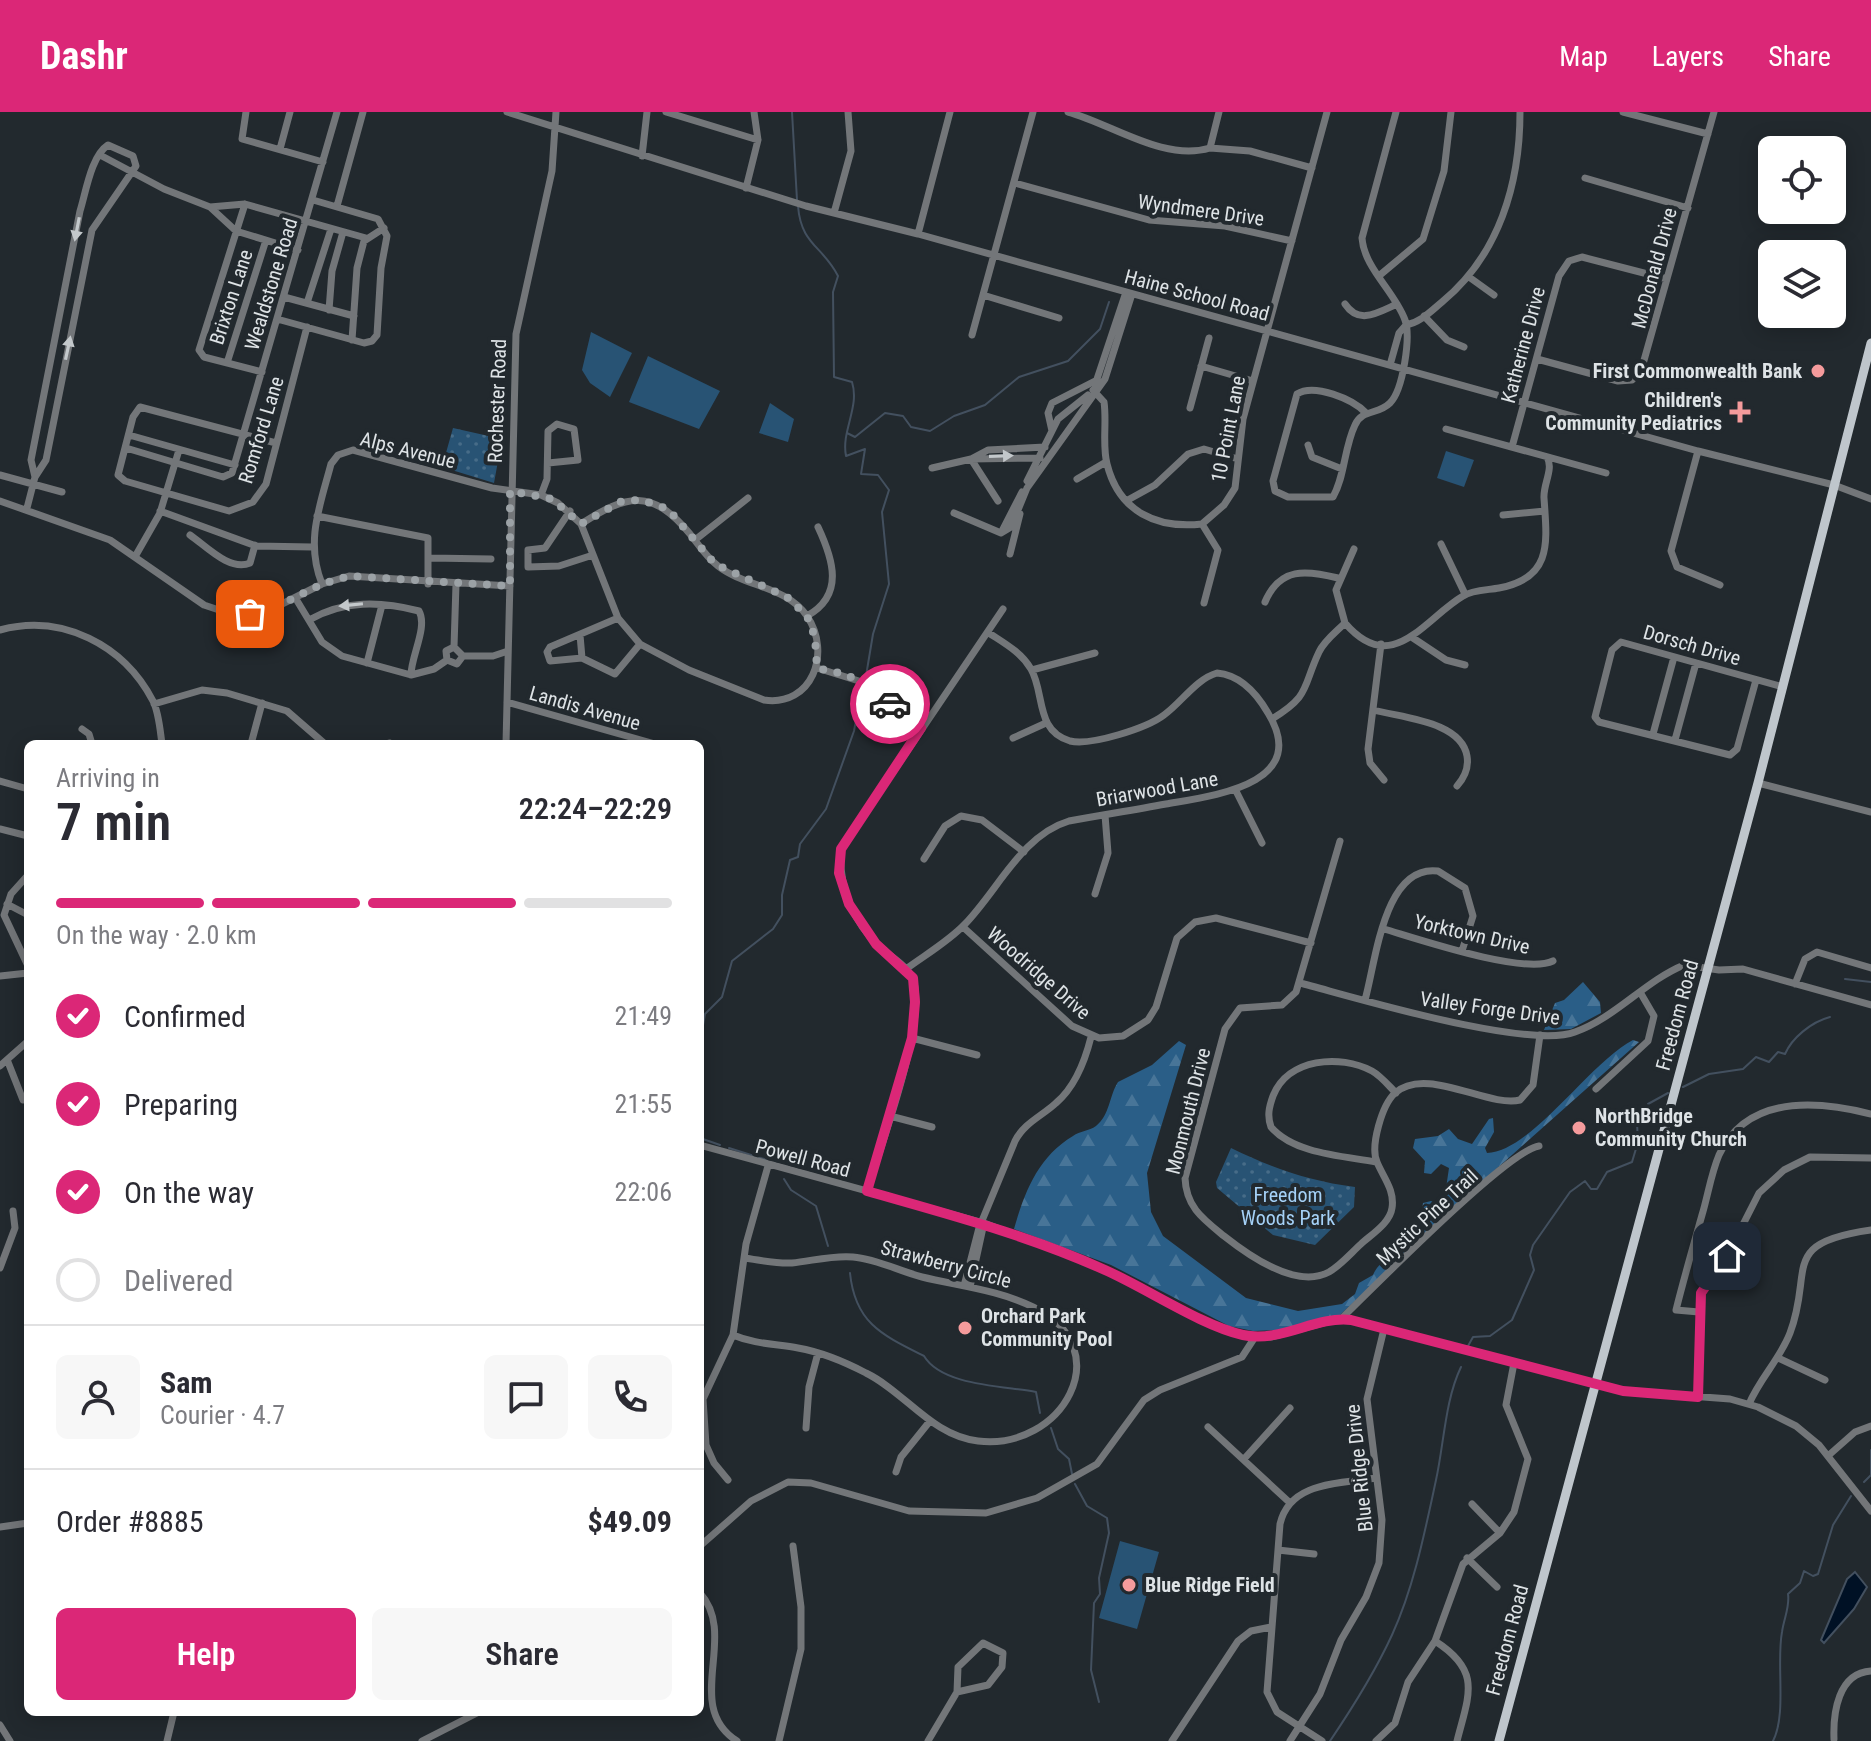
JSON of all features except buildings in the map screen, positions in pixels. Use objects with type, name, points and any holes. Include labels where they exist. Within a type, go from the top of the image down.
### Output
[{"type":"main road","name":"Freedom Road","points":[[1499,1741],[1758,783],[1871,343]]},
{"type":"street","points":[[246,112],[242,139],[323,162]]},
{"type":"street","points":[[280,149],[290,112]]},
{"type":"street","name":"Wealdstone Road","points":[[235,465],[337,112]]},
{"type":"street","points":[[337,206],[363,112]]},
{"type":"street","name":"Haine School Road","points":[[507,112],[834,213],[1698,451],[1834,485],[1871,499]]},
{"type":"street","name":"Rochester Road","points":[[506,740],[516,334],[549,188],[556,112]]},
{"type":"street","points":[[642,156],[647,112]]},
{"type":"street","points":[[666,112],[758,140]]},
{"type":"street","points":[[746,188],[758,140],[754,112]]},
{"type":"street","points":[[834,213],[851,151],[848,112]]},
{"type":"street","points":[[918,234],[950,112]]},
{"type":"street","points":[[972,335],[1033,112]]},
{"type":"street","points":[[1068,112],[1169,150],[1196,152],[1210,148],[1250,151],[1312,168]]},
{"type":"street","points":[[1210,148],[1219,112]]},
{"type":"street","name":"10 Point Lane","points":[[1202,524],[1224,505],[1235,488],[1253,381],[1327,112]]},
{"type":"street","points":[[1366,413],[1354,401],[1310,390],[1300,391],[1294,399],[1273,481],[1275,491],[1288,497],[1328,498],[1335,493],[1353,430],[1366,413],[1382,408],[1392,400],[1403,368],[1409,335],[1406,325],[1397,304],[1366,256],[1362,238],[1396,112]]},
{"type":"street","points":[[1380,275],[1423,239],[1444,171],[1451,112]]},
{"type":"street","points":[[1390,365],[1399,333],[1469,277],[1489,250],[1502,222],[1511,186],[1520,112]]},
{"type":"street","points":[[1623,112],[1708,134]]},
{"type":"street","name":"McDonald Drive","points":[[1537,359],[1611,380],[1632,380],[1645,362],[1714,112]]},
{"type":"street","points":[[27,508],[34,481],[47,453],[92,230],[134,171],[137,159],[108,145],[100,155],[80,211],[34,451],[34,481]]},
{"type":"street","points":[[100,155],[164,189],[210,207],[236,231],[298,250]]},
{"type":"street","points":[[1585,178],[1688,208]]},
{"type":"street","name":"Wyndmere Drive","points":[[1015,183],[1149,220],[1225,226],[1292,241]]},
{"type":"street","points":[[277,319],[368,343],[377,335],[381,268],[387,236],[384,228],[378,219],[313,200]]},
{"type":"street","points":[[210,207],[245,204],[366,238],[384,228]]},
{"type":"street","points":[[245,204],[199,350],[204,357],[262,372]]},
{"type":"street","points":[[307,303],[331,229]]},
{"type":"street","points":[[329,310],[332,271],[343,232]]},
{"type":"street","points":[[352,340],[357,268],[366,238]]},
{"type":"street","name":"Brixton Lane","points":[[227,363],[266,240]]},
{"type":"street","points":[[71,256],[86,259]]},
{"type":"street","name":"Katherine Drive","points":[[1512,447],[1559,276],[1571,259],[1589,258],[1667,279]]},
{"type":"street","points":[[1469,277],[1494,295]]},
{"type":"street","points":[[1010,554],[1025,492],[1048,450],[1051,433],[1058,419],[1094,391],[1129,293]]},
{"type":"street","points":[[1001,533],[1040,458],[1064,434],[1108,373],[1129,293]]},
{"type":"street","points":[[983,295],[1059,318]]},
{"type":"street","points":[[284,297],[354,316]]},
{"type":"street","points":[[1345,304],[1353,314],[1363,317],[1397,304]]},
{"type":"street","points":[[1424,316],[1447,340],[1464,347]]},
{"type":"street","points":[[59,321],[73,324]]},
{"type":"street","name":"Romford Lane","points":[[129,435],[118,475],[121,479],[229,511],[245,506],[260,495],[266,484],[307,327]]},
{"type":"street","points":[[1190,408],[1209,338]]},
{"type":"street","points":[[1201,366],[1253,381]]},
{"type":"street","points":[[1051,433],[1048,413],[1052,403],[1099,379]]},
{"type":"street","points":[[46,385],[60,388]]},
{"type":"street","points":[[1094,391],[1104,402],[1106,462],[1126,501],[1148,519],[1177,527],[1202,524],[1218,550],[1204,603]]},
{"type":"street","points":[[126,448],[223,477],[232,473],[235,465],[129,435],[133,417],[140,407],[276,443]]},
{"type":"street","points":[[548,463],[578,460],[574,429],[557,424],[549,428],[546,485],[541,495],[570,511],[581,524],[618,618],[640,644],[689,670],[764,700],[783,701],[804,690],[817,668],[815,637],[807,616],[787,597],[715,564],[668,509],[642,500],[613,503],[581,524]]},
{"type":"street","points":[[1446,429],[1606,473]]},
{"type":"street","points":[[1051,433],[1064,434]]},
{"type":"street","points":[[1308,445],[1312,457],[1342,469]]},
{"type":"street","points":[[1126,501],[1155,485],[1188,454],[1204,449],[1238,459]]},
{"type":"street","points":[[136,555],[160,511],[179,450]]},
{"type":"street","points":[[971,459],[988,450],[1048,450]]},
{"type":"street","points":[[34,451],[47,453]]},
{"type":"street","name":"Alps Avenue","points":[[322,584],[312,547],[331,464],[338,455],[349,451],[510,491],[541,495]]},
{"type":"street","points":[[1698,451],[1671,551],[1677,567],[1720,585]]},
{"type":"street","points":[[1354,549],[1338,578],[1337,598],[1345,623],[1358,635],[1381,644],[1401,643],[1413,638],[1465,594],[1511,586],[1531,575],[1546,548],[1544,490],[1550,465],[1547,457]]},
{"type":"street","points":[[932,468],[971,459],[1040,458]]},
{"type":"street","points":[[971,459],[998,501]]},
{"type":"street","points":[[1077,479],[1106,462]]},
{"type":"street","points":[[0,475],[34,481],[62,492]]},
{"type":"street","points":[[695,540],[748,498]]},
{"type":"street","points":[[0,501],[89,531],[136,555],[204,605],[228,613],[250,614],[296,599],[322,584],[349,576],[428,584],[510,586]]},
{"type":"street","points":[[1016,502],[1020,511]]},
{"type":"street","points":[[160,511],[255,545],[312,547]]},
{"type":"street","points":[[570,511],[545,548],[528,550],[526,564],[530,568],[545,569],[593,555]]},
{"type":"street","points":[[1001,533],[1011,527],[1020,511]]},
{"type":"street","points":[[1503,515],[1545,511]]},
{"type":"street","points":[[954,513],[1001,533]]},
{"type":"street","points":[[317,516],[424,535],[431,543],[428,584]]},
{"type":"street","points":[[807,616],[825,600],[833,582],[831,554],[818,527]]},
{"type":"street","points":[[206,547],[214,529]]},
{"type":"street","points":[[190,535],[219,557],[243,566],[250,563],[255,545]]},
{"type":"street","points":[[1441,544],[1465,594]]},
{"type":"street","points":[[430,558],[491,559]]},
{"type":"street","points":[[1265,602],[1274,585],[1286,575],[1303,571],[1338,578]]},
{"type":"street","points":[[456,584],[454,647],[463,656],[493,656],[508,651]]},
{"type":"street","points":[[296,599],[331,649],[411,675],[434,669],[447,660]]},
{"type":"street","points":[[309,620],[345,605],[382,605],[419,611],[423,618],[421,634],[411,657],[411,675]]},
{"type":"street","points":[[367,663],[382,605]]},
{"type":"street","points":[[867,1191],[912,1038],[915,1002],[913,978],[876,944],[849,904],[839,873],[841,849],[1003,609]]},
{"type":"street","points":[[618,618],[550,647],[547,652],[550,661],[556,663],[582,658],[615,674],[640,644]]},
{"type":"street","points":[[989,633],[1018,652],[1032,670],[1046,723],[1055,734],[1074,742],[1128,731],[1165,714],[1204,678],[1217,673],[1231,676],[1250,689],[1272,719],[1304,693],[1320,650],[1345,623]]},
{"type":"street","points":[[0,630],[39,625],[90,637],[118,657],[138,678],[154,704],[161,740]]},
{"type":"street","points":[[580,635],[582,658]]},
{"type":"street","points":[[1413,638],[1446,660],[1465,665]]},
{"type":"street","name":"Dorsch Drive","points":[[1653,734],[1599,722],[1595,713],[1615,645],[1621,642],[1783,687]]},
{"type":"street","points":[[1381,644],[1368,757],[1384,780]]},
{"type":"street","points":[[447,660],[446,651],[454,647]]},
{"type":"street","points":[[1032,670],[1095,653]]},
{"type":"street","points":[[447,660],[457,664],[463,656]]},
{"type":"street","points":[[493,656],[507,665]]},
{"type":"street","points":[[1674,657],[1653,734],[1730,755],[1735,753],[1756,680]]},
{"type":"street","points":[[1675,740],[1696,663]]},
{"type":"street","points":[[817,668],[859,681],[921,728]]},
{"type":"street","points":[[154,704],[202,690],[262,703],[297,716],[321,740]]},
{"type":"street","name":"Landis Avenue","points":[[507,702],[641,740]]},
{"type":"street","points":[[252,740],[262,703]]},
{"type":"street","points":[[1374,710],[1440,727],[1458,738],[1467,762],[1465,776],[1457,786]]},
{"type":"street","name":"Briarwood Lane","points":[[906,969],[963,927],[1024,852],[1055,825],[1236,791],[1261,776],[1274,760],[1278,744],[1272,719]]},
{"type":"street","points":[[1013,738],[1046,723]]},
{"type":"street","points":[[82,729],[91,740]]},
{"type":"street","points":[[0,781],[24,788]]},
{"type":"street","points":[[1758,783],[1871,812]]},
{"type":"street","points":[[1236,791],[1262,843]]},
{"type":"street","points":[[1095,894],[1108,853],[1105,815]]},
{"type":"street","points":[[924,859],[945,826],[961,816],[982,820],[1024,852]]},
{"type":"street","points":[[0,829],[24,835]]},
{"type":"street","points":[[1300,983],[1340,841]]},
{"type":"street","points":[[1365,1000],[1393,895],[1401,883],[1417,872],[1439,871],[1461,883],[1472,904],[1473,916],[1462,951]]},
{"type":"street","points":[[24,879],[16,886],[7,904],[6,922],[24,958]]},
{"type":"street","points":[[7,904],[24,913]]},
{"type":"street","name":"Woodridge Drive","points":[[963,927],[1072,1026],[1091,1037],[1116,1038],[1130,1034],[1148,1020],[1156,1007],[1174,945],[1180,934],[1195,922],[1216,918],[1311,943]]},
{"type":"street","name":"Yorktown Drive","points":[[1384,929],[1462,951],[1541,965],[1553,961]]},
{"type":"street","points":[[1795,984],[1805,959],[1817,952],[1871,968]]},
{"type":"street","name":"Valley Forge Drive","points":[[1300,983],[1435,1018],[1561,1036],[1580,1030],[1684,965],[1743,969],[1871,1005]]},
{"type":"street","points":[[0,976],[24,973]]},
{"type":"street","name":"Monmouth Drive","points":[[1300,983],[1293,998],[1282,1005],[1245,1006],[1235,1011],[1228,1022],[1186,1171],[1189,1203],[1200,1217],[1258,1263],[1299,1275],[1319,1276],[1338,1265],[1391,1214],[1393,1199],[1376,1162]]},
{"type":"street","points":[[1596,1089],[1648,1041],[1654,1016],[1640,992]]},
{"type":"street","points":[[1396,1093],[1372,1071],[1342,1063],[1315,1062],[1297,1068],[1284,1079],[1269,1109],[1271,1127],[1289,1140],[1311,1149],[1376,1162],[1380,1128],[1396,1093],[1414,1084],[1427,1084],[1509,1101],[1520,1100],[1533,1085],[1540,1035]]},
{"type":"street","points":[[967,1287],[984,1223],[1018,1135],[1066,1093],[1085,1059],[1091,1037]]},
{"type":"street","points":[[912,1038],[977,1055]]},
{"type":"street","points":[[0,1066],[24,1045]]},
{"type":"street","points":[[8,1062],[23,1100]]},
{"type":"street","points":[[1699,1312],[1676,1310],[1718,1157],[1745,1120],[1776,1107],[1845,1108],[1871,1114]]},
{"type":"street","points":[[890,1116],[932,1127]]},
{"type":"street","name":"Powell Road","points":[[704,1146],[984,1223],[1104,1269],[1224,1330],[1255,1337],[1283,1335],[1341,1319],[1639,1393],[1749,1404],[1796,1426],[1829,1455],[1871,1511]]},
{"type":"street","name":"Mystic Pine Trail","points":[[1341,1319],[1480,1188],[1529,1148],[1539,1146]]},
{"type":"street","points":[[1698,1397],[1699,1312],[1705,1285],[1730,1252],[1759,1193],[1784,1170],[1810,1157],[1871,1158]]},
{"type":"street","points":[[704,1400],[706,1388],[733,1335],[744,1258],[768,1166]]},
{"type":"street","points":[[0,1268],[15,1228],[13,1211]]},
{"type":"street","points":[[1698,1229],[1730,1252]]},
{"type":"street","points":[[1749,1404],[1778,1358],[1791,1330],[1801,1269],[1810,1253],[1830,1238],[1871,1230]]},
{"type":"street","name":"Strawberry Circle","points":[[733,1335],[758,1344],[818,1353],[875,1377],[930,1421],[950,1434],[969,1440],[1014,1437],[1052,1421],[1074,1389],[1075,1358],[1070,1340],[1057,1322],[1016,1299],[851,1256],[793,1263],[744,1258]]},
{"type":"street","name":"Blue Ridge Drive","points":[[1290,1741],[1320,1694],[1341,1640],[1374,1579],[1383,1537],[1367,1399],[1384,1329]]},
{"type":"street","points":[[704,1542],[751,1501],[788,1482],[811,1483],[909,1511],[986,1513],[1037,1498],[1097,1464],[1144,1400],[1160,1390],[1242,1357],[1255,1337]]},
{"type":"street","points":[[806,1428],[809,1387],[818,1353]]},
{"type":"street","points":[[1778,1358],[1825,1380]]},
{"type":"street","points":[[1376,1741],[1395,1723],[1408,1682],[1435,1641],[1459,1571],[1467,1558],[1500,1533],[1514,1512],[1528,1459],[1506,1405],[1514,1363]]},
{"type":"street","points":[[1244,1459],[1290,1408]]},
{"type":"street","points":[[896,1472],[901,1457],[930,1421]]},
{"type":"street","points":[[704,1422],[710,1456],[728,1480]]},
{"type":"street","points":[[1829,1455],[1855,1432],[1871,1426]]},
{"type":"street","points":[[1208,1427],[1289,1502]]},
{"type":"street","points":[[1322,1741],[1298,1729],[1277,1712],[1269,1699],[1267,1683],[1280,1524],[1289,1502],[1311,1489],[1376,1478]]},
{"type":"street","points":[[1472,1504],[1500,1533]]},
{"type":"street","points":[[0,1527],[24,1524]]},
{"type":"street","points":[[779,1741],[801,1649],[801,1607],[793,1546]]},
{"type":"street","points":[[1278,1550],[1314,1554]]},
{"type":"street","points":[[1467,1558],[1497,1587]]},
{"type":"street","points":[[704,1600],[716,1622],[711,1699],[715,1714],[737,1741]]},
{"type":"street","points":[[1172,1741],[1238,1641],[1251,1631],[1271,1627]]},
{"type":"street","points":[[1435,1641],[1459,1658],[1469,1677],[1469,1693],[1457,1741]]},
{"type":"street","points":[[928,1741],[957,1692],[958,1667],[969,1654],[983,1643],[1003,1653],[1002,1667],[988,1685],[957,1692]]},
{"type":"street","points":[[1834,1739],[1833,1723],[1845,1684],[1855,1675],[1871,1671]]},
{"type":"street","points":[[167,1741],[173,1716]]},
{"type":"street","points":[[422,1741],[471,1716]]},
{"type":"street","points":[[0,1725],[10,1741]]},
{"type":"green space","points":[[591,332],[632,353],[610,397],[590,383],[582,370]]},
{"type":"green space","points":[[648,356],[720,391],[699,429],[629,402]]},
{"type":"green space","points":[[770,403],[794,419],[788,442],[759,433]]},
{"type":"green space","points":[[453,428],[502,439],[494,483],[442,467]]},
{"type":"green space","points":[[1446,451],[1474,460],[1464,487],[1437,478]]},
{"type":"green space","points":[[1583,982],[1600,1002],[1601,1013],[1571,1029],[1544,1030],[1555,1003],[1564,1000]]},
{"type":"green space","points":[[1633,1040],[1639,1042],[1476,1187],[1340,1315],[1281,1330],[1253,1331],[1229,1326],[1111,1265],[1014,1229],[1028,1188],[1051,1154],[1073,1136],[1101,1122],[1118,1082],[1152,1065],[1179,1041],[1186,1045],[1147,1173],[1151,1212],[1163,1236],[1246,1298],[1298,1311],[1342,1304],[1355,1294],[1359,1283],[1373,1275],[1396,1244],[1410,1233],[1421,1219],[1423,1203],[1431,1201],[1445,1208],[1448,1203],[1445,1195],[1449,1168],[1441,1164],[1431,1174],[1424,1173],[1425,1161],[1413,1148],[1415,1139],[1438,1136],[1449,1129],[1458,1139],[1472,1144],[1489,1119],[1493,1118],[1494,1132],[1485,1148],[1487,1153],[1504,1149],[1541,1123],[1598,1067]]},
{"type":"green space","name":"Freedom Woods Park","points":[[1231,1148],[1291,1173],[1355,1187],[1354,1207],[1315,1245],[1273,1235],[1217,1188],[1216,1182]]},
{"type":"green space","name":"Blue Ridge Field","points":[[1120,1541],[1159,1552],[1137,1629],[1099,1618]]},
{"type":"shaded area","points":[[1855,1572],[1867,1587],[1854,1609],[1824,1643],[1821,1640],[1847,1579]]},
{"type":"waterway","points":[[792,112],[797,200]]},
{"type":"waterway","points":[[798,206],[803,229],[838,276],[833,292],[834,377],[852,382],[854,391],[846,456],[865,449],[861,474],[878,475],[889,490],[882,512],[889,584],[873,634],[866,676]]},
{"type":"waterway","points":[[847,433],[855,437],[885,413],[903,416],[911,427],[930,431],[954,416],[985,405],[1019,377],[1068,361],[1100,329],[1109,302]]},
{"type":"waterway","points":[[704,1020],[705,1014],[722,997],[732,961],[773,929],[782,915],[782,895],[790,860],[798,857],[800,844],[826,809],[854,731],[861,693]]},
{"type":"waterway","points":[[1845,979],[1871,982]]},
{"type":"waterway","points":[[1683,1087],[1709,1074],[1743,1069],[1756,1057],[1769,1062],[1778,1052],[1785,1054],[1803,1031],[1830,1017]]},
{"type":"waterway","points":[[1468,1346],[1473,1337],[1490,1336],[1512,1320],[1534,1270],[1530,1255],[1533,1245],[1570,1192],[1585,1181],[1591,1189],[1597,1189],[1607,1172],[1632,1162],[1638,1142],[1637,1123],[1646,1115],[1648,1104],[1668,1093]]},
{"type":"waterway","points":[[704,1139],[720,1145]]},
{"type":"waterway","points":[[729,1148],[767,1160]]},
{"type":"waterway","points":[[784,1179],[791,1190],[816,1206],[828,1246]]},
{"type":"waterway","points":[[850,1273],[858,1304],[883,1334],[959,1379],[1036,1392],[1040,1413]]},
{"type":"waterway","points":[[1330,1741],[1378,1662],[1407,1598],[1428,1519],[1451,1394],[1461,1367]]},
{"type":"waterway","points":[[1051,1428],[1058,1449],[1069,1459],[1072,1474]]},
{"type":"waterway","points":[[1871,1450],[1871,1474]]},
{"type":"waterway","points":[[1864,1482],[1871,1475]]},
{"type":"waterway","points":[[1075,1484],[1087,1506],[1107,1518],[1109,1533],[1099,1578],[1100,1594],[1094,1603],[1091,1670],[1099,1702]]},
{"type":"waterway","points":[[1773,1741],[1779,1717],[1780,1644],[1788,1594],[1800,1583],[1804,1571],[1813,1576],[1818,1574],[1833,1525],[1851,1496]]},
{"type":"way so far","points":[[250,614],[272,609],[322,584],[349,576],[428,584],[510,586],[510,491],[552,499],[570,511],[581,524],[613,503],[642,500],[668,509],[715,564],[793,602],[807,616],[813,629],[817,668],[848,675],[890,704]]},
{"type":"place","name":"First Commonwealth Bank","points":[[1818,371]]},
{"type":"place","name":"Children's Community Pediatrics","points":[[1740,412]]},
{"type":"place","name":"NorthBridge Community Church","points":[[1579,1128]]},
{"type":"place","name":"Orchard Park Community Pool","points":[[965,1328]]},
{"type":"place","name":"Blue Ridge Field","points":[[1129,1585]]},
{"type":"route","points":[[890,704],[921,728],[841,849],[839,873],[849,904],[876,944],[913,978],[912,1038],[867,1191],[984,1223],[1104,1269],[1204,1321],[1243,1335],[1271,1337],[1334,1320],[1351,1320],[1623,1391],[1660,1396],[1698,1397],[1699,1302],[1705,1285],[1727,1256]]}]
